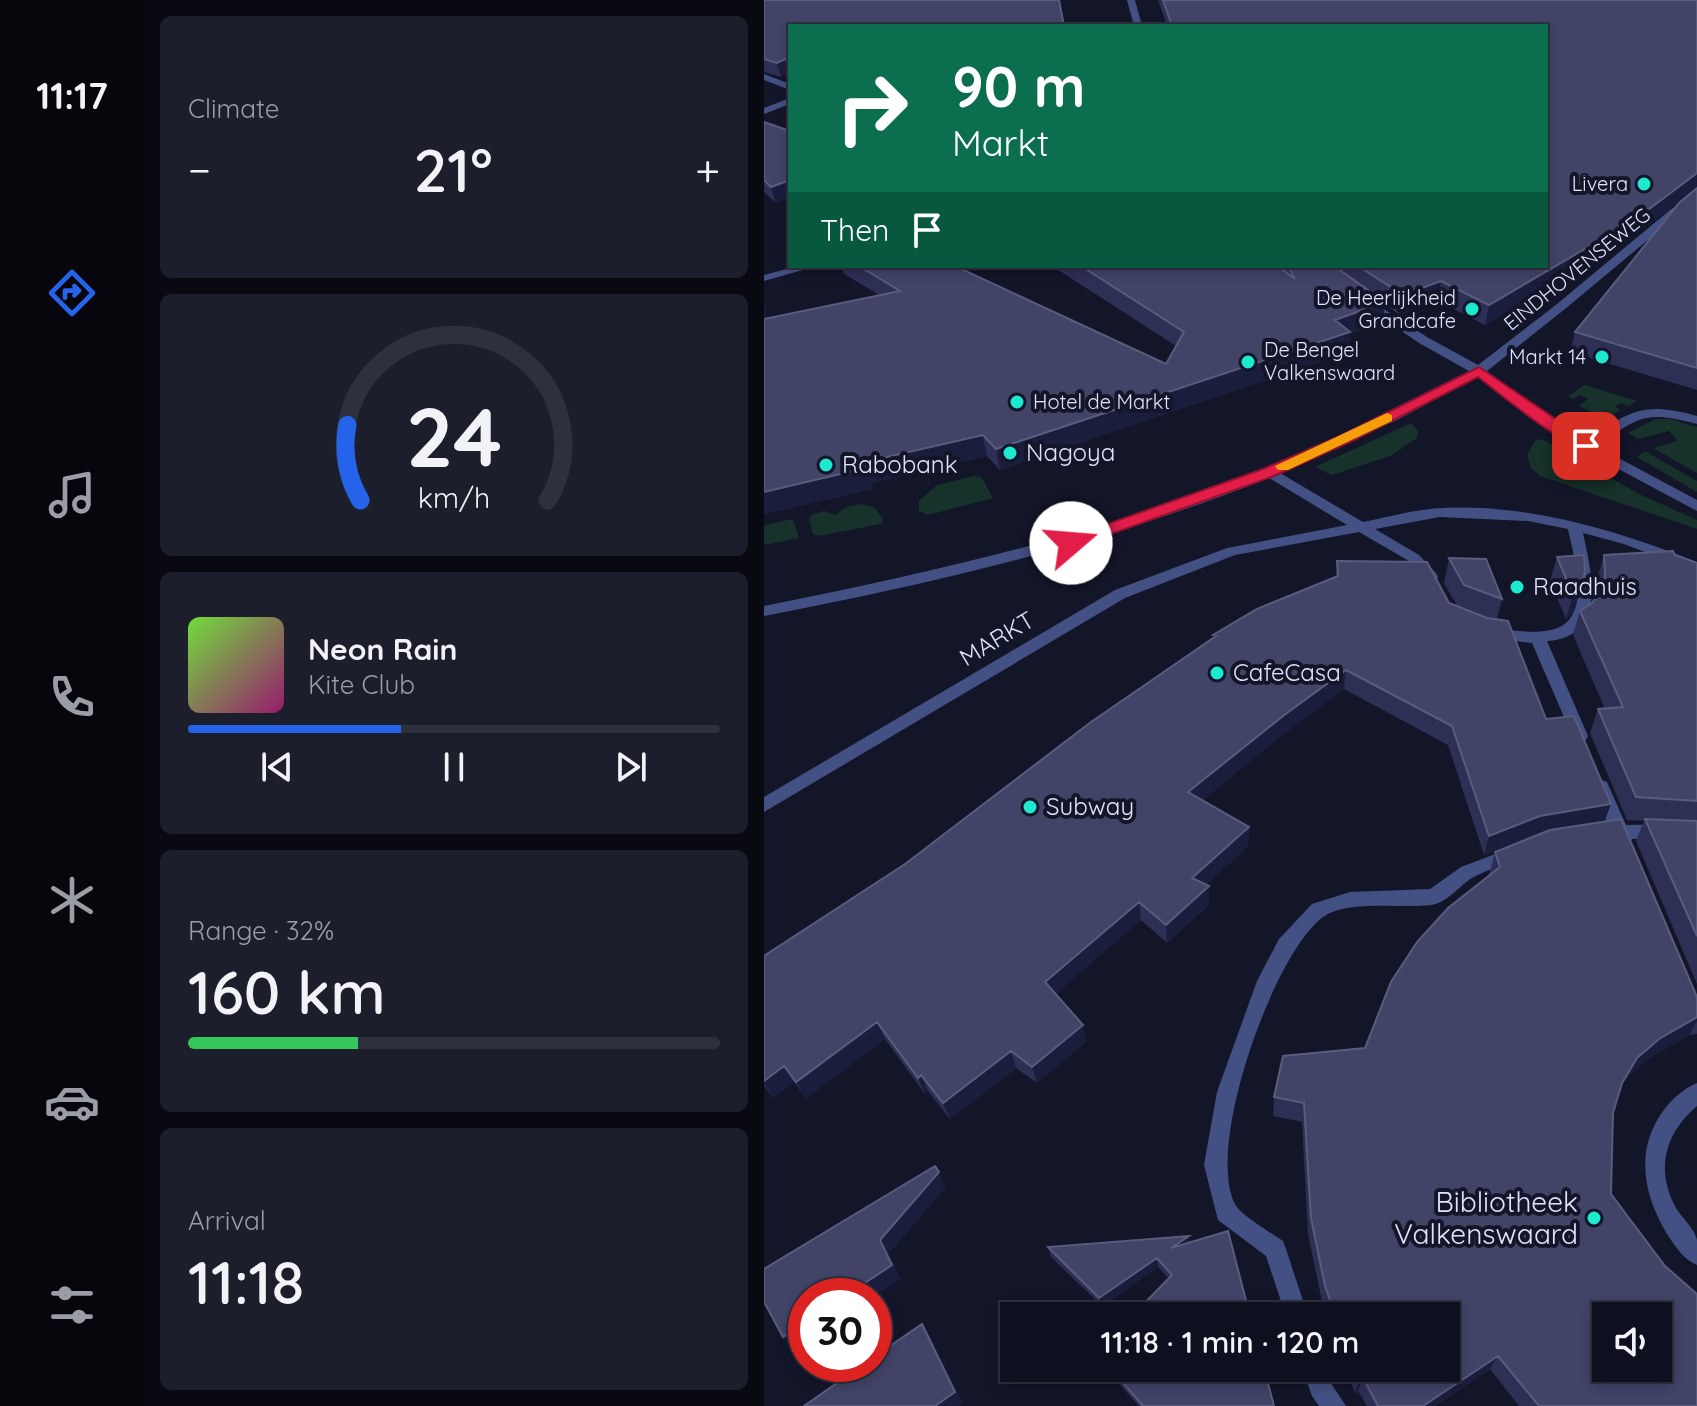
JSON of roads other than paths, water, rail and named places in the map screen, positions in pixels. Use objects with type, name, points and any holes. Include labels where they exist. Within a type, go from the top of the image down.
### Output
[{"type":"street","points":[[1131,0],[1137,24]]},
{"type":"street","points":[[764,77],[788,86]]},
{"type":"street","points":[[764,111],[788,102]]},
{"type":"street","name":"EINDHOVENSEWEG","points":[[1479,371],[1572,301],[1697,194]]},
{"type":"street","points":[[764,278],[803,268]]},
{"type":"street","points":[[1359,298],[1423,340],[1479,371],[1547,422],[1697,506]]},
{"type":"street","points":[[764,611],[859,594],[1071,543],[1269,472],[1347,438],[1479,371]]},
{"type":"street","points":[[1586,446],[1648,410],[1697,420]]},
{"type":"street","points":[[1269,472],[1414,558],[1433,579],[1437,589]]},
{"type":"street","name":"MARKT","points":[[764,805],[1120,594],[1232,551],[1440,512],[1528,516],[1628,540],[1697,567]]},
{"type":"street","points":[[1482,630],[1538,638],[1559,634],[1577,624],[1587,604],[1587,587],[1574,526]]},
{"type":"street","points":[[1538,638],[1631,859]]},
{"type":"street","points":[[1588,836],[1619,830],[1697,834]]},
{"type":"street","points":[[1292,1302],[1275,1249],[1226,1212],[1215,1165],[1227,1092],[1264,987],[1286,945],[1318,910],[1350,900],[1433,897],[1467,872],[1526,849]]},
{"type":"street","points":[[1697,1093],[1672,1111],[1657,1136],[1654,1169],[1662,1204],[1681,1238],[1697,1254]]},
{"type":"street","points":[[1318,1382],[1334,1406]]},
{"type":"place","name":"Livera","points":[[1644,184]]},
{"type":"place","name":"De Heerlijkheid Grandcafe","points":[[1472,309]]},
{"type":"place","name":"Markt 14","points":[[1602,357]]},
{"type":"place","name":"De Bengel Valkenswaard","points":[[1248,362]]},
{"type":"place","name":"Hotel de Markt","points":[[1017,402]]},
{"type":"place","name":"Nagoya","points":[[1010,453]]},
{"type":"place","name":"Rabobank","points":[[826,465]]},
{"type":"place","name":"Raadhuis","points":[[1517,587]]},
{"type":"place","name":"CafeCasa","points":[[1217,673]]},
{"type":"place","name":"Subway","points":[[1030,807]]},
{"type":"place","name":"Bibliotheek Valkenswaard","points":[[1594,1218]]}]
